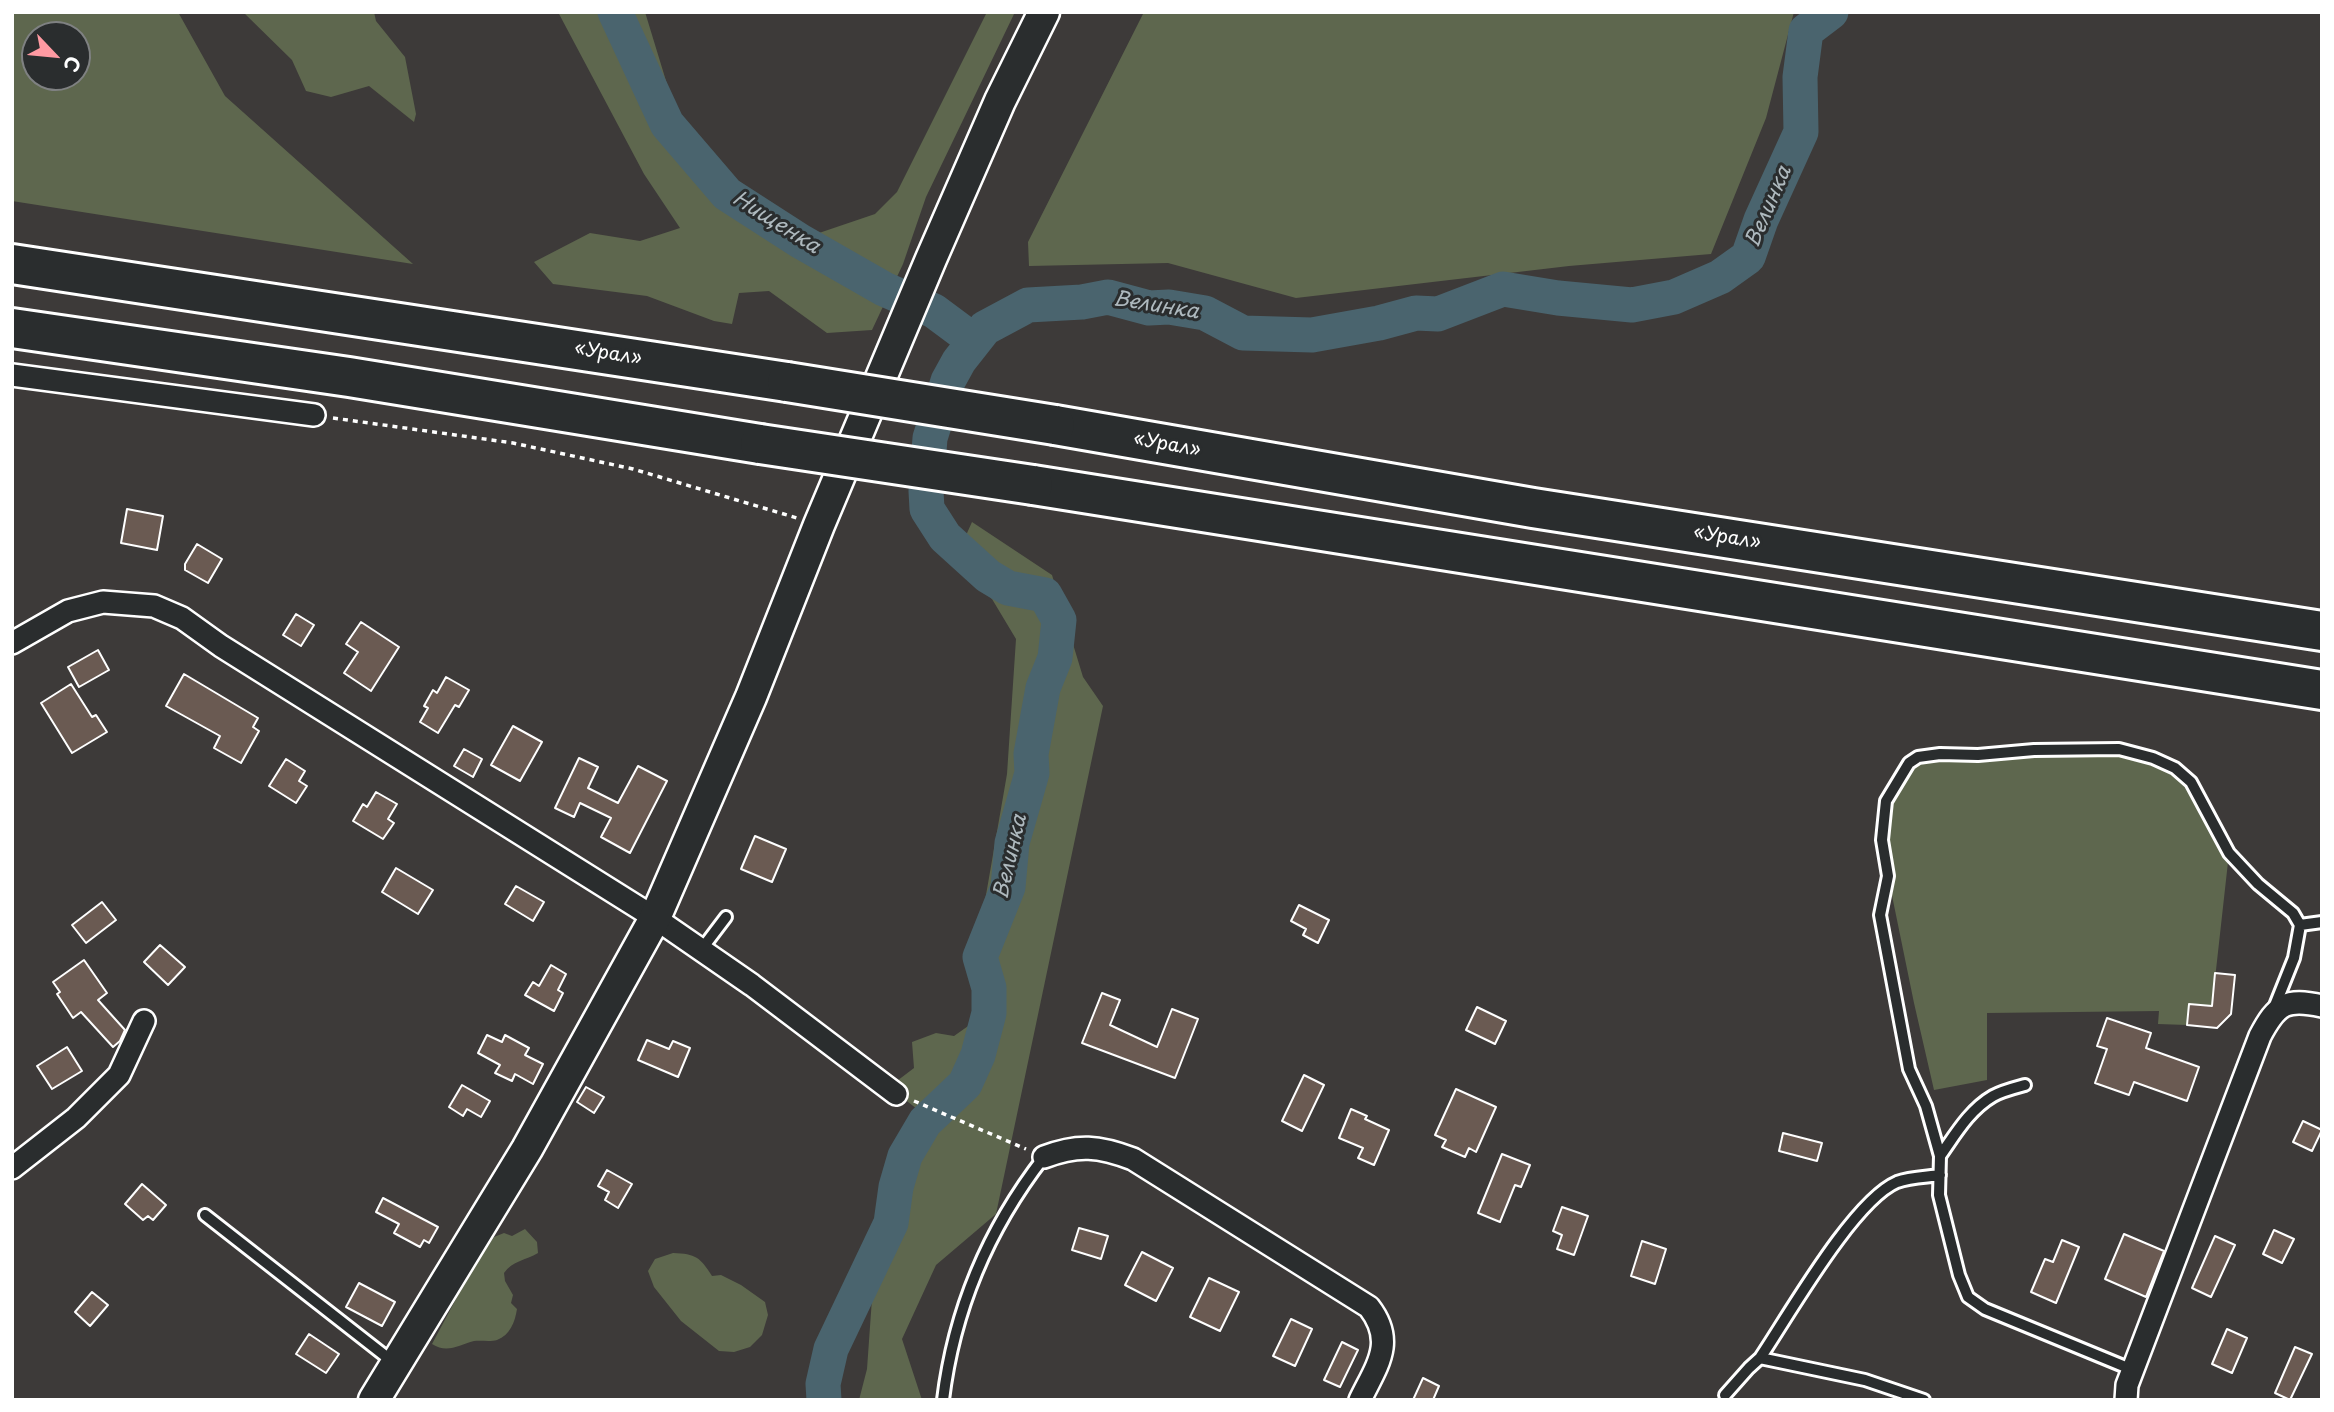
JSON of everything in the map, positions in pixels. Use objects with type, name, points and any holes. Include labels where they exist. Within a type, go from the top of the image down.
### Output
[{"type":"highway","name":"«Урал»","points":[[12,264],[788,382],[1055,425],[1533,508],[2322,631]]},
{"type":"highway","points":[[12,328],[349,377],[2322,690]]},
{"type":"street","points":[[374,1400],[527,1149],[655,918],[751,697],[819,525],[931,259],[1000,101],[1044,12]]},
{"type":"street","points":[[12,374],[314,415]]},
{"type":"street","points":[[12,643],[68,611],[103,601],[154,606],[182,618],[221,646],[655,918],[752,985],[896,1094]]},
{"type":"street","points":[[2126,1400],[2127,1385],[2260,1036],[2272,1014],[2287,1004],[2303,1002],[2322,1006]]},
{"type":"street","points":[[12,1168],[76,1118],[119,1075],[144,1021]]},
{"type":"street","points":[[1044,1157],[1065,1149],[1093,1147],[1111,1150],[1133,1159],[1369,1307],[1380,1320],[1384,1337],[1380,1357],[1360,1400]]},
{"type":"lane","points":[[2133,1370],[1985,1309],[1968,1297],[1959,1275],[1939,1195],[1940,1157],[1926,1106],[1909,1069],[1880,915],[1888,876],[1882,840],[1886,800],[1909,763],[1918,757],[1940,754],[2119,749],[2153,758],[2175,768],[2191,782],[2229,853],[2258,884],[2293,913],[2300,925],[2294,958],[2272,1014]]},
{"type":"lane","points":[[701,950],[726,917]]},
{"type":"lane","points":[[2300,925],[2322,922]]},
{"type":"lane","points":[[1940,1157],[1959,1128],[1980,1105],[1995,1095],[2025,1084]]},
{"type":"lane","points":[[943,1400],[957,1322],[985,1249],[1019,1189],[1044,1157]]},
{"type":"lane","points":[[1725,1395],[1760,1358],[1842,1234],[1874,1198],[1897,1182],[1940,1175]]},
{"type":"lane","points":[[205,1215],[395,1364]]},
{"type":"lane","points":[[1760,1358],[1865,1380],[1924,1400]]},
{"type":"path","points":[[314,415],[513,443],[633,469],[819,525]]},
{"type":"path","points":[[896,1094],[1044,1157]]},
{"type":"green space","points":[[12,12],[178,12],[225,96],[413,264],[12,201]]},
{"type":"green space","points":[[243,12],[374,12],[376,21],[405,57],[416,114],[414,122],[369,86],[331,97],[306,91],[292,60]]},
{"type":"green space","points":[[558,12],[645,12],[674,107],[688,127],[744,188],[777,206],[796,222],[819,233],[875,214],[897,192],[987,12],[1015,12],[926,197],[903,264],[872,330],[827,333],[769,291],[739,293],[732,324],[714,321],[647,296],[553,284],[534,262],[590,233],[640,241],[680,228],[644,174]]},
{"type":"green space","points":[[1144,12],[1794,12],[1766,118],[1711,254],[1569,266],[1296,298],[1168,263],[1029,266],[1028,242]]},
{"type":"green space","points":[[972,522],[1052,575],[1083,677],[1103,706],[996,1214],[936,1265],[902,1339],[922,1400],[859,1400],[867,1369],[877,1228],[917,1109],[889,1087],[914,1068],[912,1042],[936,1033],[954,1036],[971,1024],[982,918],[1007,774],[1016,639],[992,599],[954,562]]},
{"type":"green space","points":[[2119,749],[2153,758],[2191,782],[2229,853],[2212,1006],[2189,1005],[2187,1025],[2158,1024],[2159,1011],[1987,1013],[1987,1080],[1934,1090],[1888,876],[1886,801],[1918,757]]},
{"type":"green space","points":[[525,1229],[537,1242],[538,1253],[515,1263],[504,1273],[505,1281],[513,1295],[511,1303],[517,1309],[509,1331],[497,1340],[474,1341],[453,1348],[432,1344],[471,1271],[494,1237],[504,1233],[512,1236]]},
{"type":"green space","points":[[673,1253],[697,1258],[712,1276],[721,1275],[765,1302],[768,1315],[762,1335],[750,1347],[734,1352],[719,1351],[681,1321],[654,1287],[648,1271],[655,1259]]},
{"type":"building","points":[[127,509],[163,516],[157,550],[121,543]]},
{"type":"building","points":[[197,544],[222,559],[208,583],[185,570],[185,564]]},
{"type":"building","points":[[296,614],[314,625],[301,646],[283,635]]},
{"type":"building","points":[[361,622],[399,647],[371,691],[344,673],[358,652],[346,644]]},
{"type":"building","points":[[98,650],[109,670],[79,687],[68,667]]},
{"type":"building","points":[[184,674],[258,718],[253,727],[259,731],[241,763],[214,748],[220,736],[166,706]]},
{"type":"building","points":[[446,677],[469,690],[459,707],[455,705],[438,733],[420,722],[428,708],[424,706],[433,690],[437,693]]},
{"type":"building","points":[[71,684],[92,717],[96,715],[107,732],[72,753],[41,703]]},
{"type":"building","points":[[513,726],[542,742],[520,781],[491,765]]},
{"type":"building","points":[[464,749],[482,759],[473,777],[454,766]]},
{"type":"building","points":[[579,758],[598,767],[588,788],[618,803],[638,766],[667,781],[630,853],[601,837],[611,818],[580,803],[574,817],[555,808]]},
{"type":"building","points":[[286,759],[305,771],[299,781],[307,786],[296,803],[269,786]]},
{"type":"building","points":[[376,792],[397,804],[388,819],[394,823],[383,839],[353,821],[363,804],[367,807]]},
{"type":"building","points":[[755,836],[786,849],[772,882],[741,869]]},
{"type":"building","points":[[396,868],[433,890],[418,914],[382,892]]},
{"type":"building","points":[[516,886],[544,902],[533,921],[505,904]]},
{"type":"building","points":[[102,902],[116,920],[86,943],[72,925]]},
{"type":"building","points":[[1299,905],[1329,920],[1318,943],[1303,935],[1306,929],[1291,921]]},
{"type":"building","points":[[160,945],[185,967],[168,985],[144,962]]},
{"type":"building","points":[[84,960],[107,993],[98,1000],[125,1030],[120,1041],[113,1047],[81,1012],[73,1018],[57,994],[60,992],[53,982]]},
{"type":"building","points":[[551,965],[566,974],[558,990],[563,993],[554,1011],[525,995],[533,982],[539,986]]},
{"type":"building","points":[[2215,973],[2235,975],[2231,1014],[2217,1028],[2187,1025],[2189,1004],[2212,1006]]},
{"type":"building","points":[[1102,993],[1120,1000],[1110,1025],[1157,1047],[1172,1009],[1198,1019],[1175,1078],[1082,1043]]},
{"type":"building","points":[[1477,1007],[1506,1021],[1495,1044],[1466,1030]]},
{"type":"building","points":[[2107,1018],[2151,1033],[2146,1048],[2199,1067],[2187,1101],[2134,1082],[2129,1095],[2095,1083],[2107,1049],[2097,1046]]},
{"type":"building","points":[[487,1035],[502,1042],[505,1035],[529,1048],[525,1055],[543,1064],[533,1084],[515,1074],[512,1081],[495,1073],[500,1065],[478,1053]]},
{"type":"building","points":[[647,1040],[669,1049],[673,1041],[690,1048],[678,1077],[638,1060]]},
{"type":"building","points":[[67,1047],[82,1071],[52,1089],[37,1066]]},
{"type":"building","points":[[1304,1075],[1324,1085],[1302,1131],[1282,1121]]},
{"type":"building","points":[[462,1085],[490,1101],[481,1117],[467,1109],[463,1116],[449,1107]]},
{"type":"building","points":[[586,1087],[604,1097],[594,1113],[577,1102]]},
{"type":"building","points":[[1456,1089],[1496,1107],[1476,1152],[1469,1148],[1465,1157],[1442,1147],[1446,1140],[1435,1135]]},
{"type":"building","points":[[1351,1109],[1389,1130],[1374,1165],[1358,1158],[1363,1148],[1339,1138]]},
{"type":"building","points":[[2303,1121],[2322,1130],[2312,1151],[2293,1142]]},
{"type":"building","points":[[1783,1133],[1822,1143],[1817,1161],[1779,1151]]},
{"type":"building","points":[[1502,1154],[1530,1165],[1521,1187],[1515,1185],[1500,1222],[1478,1213]]},
{"type":"building","points":[[607,1170],[632,1184],[618,1208],[605,1200],[609,1192],[598,1186]]},
{"type":"building","points":[[142,1184],[166,1205],[153,1220],[148,1216],[143,1220],[125,1204]]},
{"type":"building","points":[[383,1198],[438,1227],[429,1243],[424,1240],[420,1247],[394,1233],[399,1224],[376,1212]]},
{"type":"building","points":[[1562,1207],[1588,1216],[1574,1255],[1557,1249],[1562,1235],[1553,1231]]},
{"type":"building","points":[[1079,1228],[1108,1236],[1101,1259],[1072,1250]]},
{"type":"building","points":[[2274,1230],[2294,1239],[2282,1263],[2263,1254]]},
{"type":"building","points":[[2124,1234],[2164,1251],[2146,1297],[2105,1279]]},
{"type":"building","points":[[2215,1236],[2235,1245],[2211,1297],[2192,1288]]},
{"type":"building","points":[[2062,1240],[2079,1247],[2056,1303],[2031,1292],[2045,1259],[2053,1262]]},
{"type":"building","points":[[1642,1241],[1666,1249],[1655,1284],[1631,1276]]},
{"type":"building","points":[[1142,1252],[1173,1268],[1156,1301],[1125,1285]]},
{"type":"building","points":[[1209,1278],[1239,1292],[1220,1331],[1190,1317]]},
{"type":"building","points":[[359,1283],[395,1302],[382,1326],[346,1307]]},
{"type":"building","points":[[92,1292],[108,1305],[90,1326],[75,1312]]},
{"type":"building","points":[[1291,1319],[1312,1329],[1295,1366],[1273,1356]]},
{"type":"building","points":[[2227,1329],[2247,1338],[2232,1373],[2212,1364]]},
{"type":"building","points":[[309,1334],[339,1354],[326,1373],[296,1354]]},
{"type":"building","points":[[1342,1342],[1358,1350],[1340,1387],[1324,1380]]},
{"type":"building","points":[[2295,1347],[2312,1354],[2290,1400],[2275,1393]]},
{"type":"building","points":[[1423,1378],[1439,1386],[1433,1400],[1413,1400]]},
{"type":"waterway","name":"Нищенка","points":[[615,12],[667,124],[727,194],[800,241],[884,289],[934,311],[973,340]]},
{"type":"waterway","name":"Велинка","points":[[824,1400],[823,1384],[831,1349],[891,1223],[896,1187],[905,1156],[925,1122],[965,1084],[978,1055],[989,1013],[989,988],[980,957],[1008,887],[1012,843],[1032,773],[1031,754],[1043,688],[1055,658],[1059,620],[1045,595],[1008,588],[988,576],[945,537],[927,509],[930,438],[948,381],[959,361],[985,328],[1028,305],[1082,302],[1108,297],[1149,308],[1169,307],[1205,313],[1243,333],[1312,335],[1379,323],[1416,313],[1438,314],[1503,289],[1558,298],[1632,305],[1674,297],[1720,277],[1748,257],[1761,220],[1801,132],[1800,77],[1806,31],[1831,12]]}]
